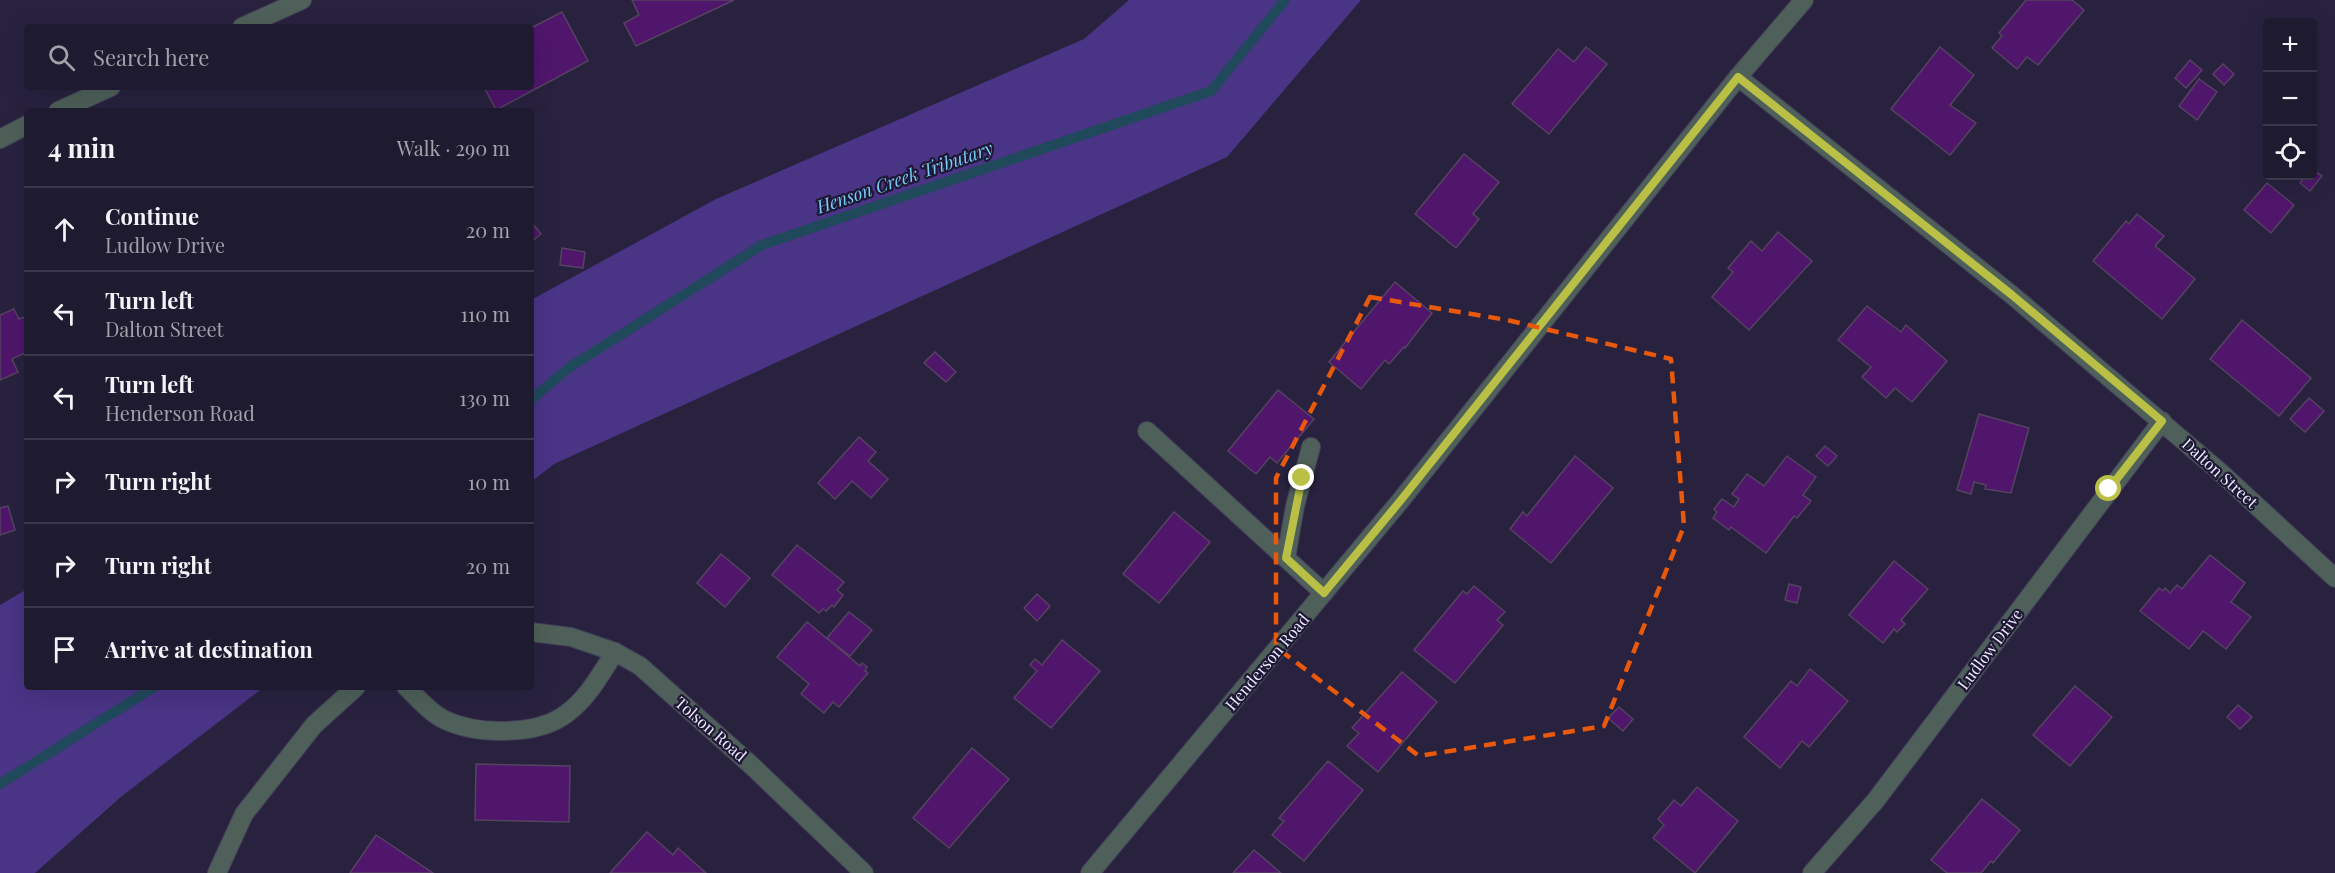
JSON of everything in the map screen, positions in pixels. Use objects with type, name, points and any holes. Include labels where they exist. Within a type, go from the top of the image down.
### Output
[{"type":"street","points":[[250,24],[302,0]]},
{"type":"street","name":"Henderson Road","points":[[1090,873],[1401,500],[1738,77],[1804,0]]},
{"type":"street","name":"Dalton Street","points":[[1738,77],[2012,295],[2162,421],[2335,578]]},
{"type":"street","points":[[65,108],[104,90]]},
{"type":"street","points":[[0,139],[24,127]]},
{"type":"street","name":"Ludlow Drive","points":[[1812,873],[1876,800],[2162,421]]},
{"type":"street","points":[[1147,431],[1324,593]]},
{"type":"street","points":[[1286,558],[1295,506],[1311,447]]},
{"type":"street","name":"Tolson Road","points":[[534,632],[571,637],[615,652],[640,666],[734,749],[864,873]]},
{"type":"street","points":[[409,690],[445,720],[475,728],[506,732],[540,727],[565,716],[586,697],[615,652]]},
{"type":"street","points":[[217,873],[244,814],[314,725],[353,690]]},
{"type":"highlighted area","points":[[1370,297],[1507,320],[1671,359],[1684,526],[1604,726],[1419,756],[1276,647],[1276,478]]},
{"type":"shaded area","points":[[1129,0],[1361,0],[1227,157],[554,464],[534,480],[534,298],[716,199],[1084,39]]},
{"type":"shaded area","points":[[24,591],[24,690],[260,690],[122,796],[35,873],[0,873],[0,605]]},
{"type":"building","points":[[632,0],[734,0],[636,46],[624,23],[639,15]]},
{"type":"building","points":[[2026,0],[2072,0],[2084,10],[2038,65],[2027,57],[2017,69],[1992,48],[2002,36],[1999,33]]},
{"type":"building","points":[[562,12],[588,61],[534,90],[534,26]]},
{"type":"building","points":[[1586,47],[1607,64],[1549,134],[1512,104],[1558,49],[1574,62]]},
{"type":"building","points":[[1940,47],[1974,75],[1950,105],[1976,123],[1950,155],[1891,109]]},
{"type":"building","points":[[2190,60],[2202,70],[2186,88],[2175,78]]},
{"type":"building","points":[[2223,64],[2234,74],[2224,85],[2213,74]]},
{"type":"building","points":[[2199,79],[2217,92],[2197,120],[2179,106]]},
{"type":"building","points":[[486,90],[534,90],[500,108],[495,108]]},
{"type":"building","points":[[1464,154],[1499,182],[1473,214],[1479,219],[1456,248],[1415,214]]},
{"type":"building","points":[[2317,172],[2322,176],[2310,191],[2300,183],[2303,180],[2317,180]]},
{"type":"building","points":[[2267,183],[2294,205],[2271,233],[2244,210]]},
{"type":"building","points":[[2137,214],[2164,236],[2155,246],[2195,279],[2162,319],[2093,261],[2126,221],[2129,224]]},
{"type":"building","points":[[534,226],[541,234],[534,240]]},
{"type":"building","points":[[1778,232],[1812,261],[1749,330],[1712,297],[1733,272],[1728,268],[1751,241],[1762,251]]},
{"type":"building","points":[[562,248],[585,252],[583,268],[560,265]]},
{"type":"building","points":[[1395,282],[1432,313],[1405,348],[1389,364],[1385,360],[1361,389],[1329,362]]},
{"type":"building","points":[[1867,306],[1901,332],[1906,325],[1947,361],[1912,402],[1895,388],[1886,398],[1862,377],[1871,367],[1838,340]]},
{"type":"building","points":[[14,309],[19,319],[24,317],[24,353],[12,359],[18,372],[0,380],[0,315]]},
{"type":"building","points":[[2242,320],[2311,378],[2279,416],[2210,359]]},
{"type":"building","points":[[935,352],[956,372],[946,382],[924,363]]},
{"type":"building","points":[[1278,390],[1314,419],[1277,463],[1270,457],[1256,474],[1228,451]]},
{"type":"building","points":[[2309,398],[2324,411],[2305,432],[2290,419]]},
{"type":"building","points":[[1979,414],[2029,428],[2011,493],[1985,489],[1986,485],[1974,482],[1971,494],[1957,490]]},
{"type":"building","points":[[859,437],[876,452],[868,461],[888,479],[871,498],[852,481],[835,499],[818,483]]},
{"type":"building","points":[[1825,446],[1837,456],[1828,466],[1816,456]]},
{"type":"building","points":[[1575,456],[1613,488],[1551,563],[1510,529],[1523,512],[1527,516]]},
{"type":"building","points":[[1787,456],[1816,477],[1803,495],[1811,501],[1797,518],[1794,516],[1766,553],[1731,527],[1729,530],[1713,518],[1717,512],[1714,509],[1722,499],[1734,507],[1739,499],[1732,494],[1747,474],[1764,486]]},
{"type":"building","points":[[8,506],[15,530],[0,535],[0,508]]},
{"type":"building","points":[[1174,512],[1210,542],[1159,603],[1123,574]]},
{"type":"building","points":[[797,545],[844,582],[837,590],[843,595],[834,607],[832,605],[826,611],[823,609],[819,613],[772,575]]},
{"type":"building","points":[[721,554],[750,578],[725,607],[697,583]]},
{"type":"building","points":[[2210,555],[2245,583],[2231,602],[2251,617],[2226,649],[2203,631],[2189,649],[2140,611],[2159,588],[2163,591],[2165,588],[2170,593],[2177,585],[2182,589]]},
{"type":"building","points":[[1894,561],[1928,589],[1901,620],[1905,624],[1897,632],[1894,629],[1883,643],[1849,615]]},
{"type":"building","points":[[1789,584],[1801,587],[1797,603],[1785,600]]},
{"type":"building","points":[[1474,586],[1505,612],[1497,620],[1503,625],[1455,683],[1414,650],[1463,591],[1467,594]]},
{"type":"building","points":[[1037,594],[1050,606],[1037,621],[1024,608]]},
{"type":"building","points":[[849,612],[872,630],[850,656],[827,638]]},
{"type":"building","points":[[807,622],[860,666],[862,663],[867,667],[865,671],[868,673],[839,707],[833,702],[824,713],[801,694],[809,684],[777,657]]},
{"type":"building","points":[[1062,640],[1100,671],[1051,728],[1014,698],[1037,671],[1030,665],[1035,659],[1042,665]]},
{"type":"building","points":[[1810,669],[1848,701],[1809,747],[1802,741],[1780,768],[1744,737],[1791,681],[1797,686]]},
{"type":"building","points":[[1402,672],[1437,702],[1378,772],[1347,746],[1359,733],[1352,728]]},
{"type":"building","points":[[2075,686],[2112,717],[2070,766],[2033,735]]},
{"type":"building","points":[[2238,705],[2252,717],[2240,729],[2227,717]]},
{"type":"building","points":[[1619,707],[1633,719],[1623,731],[1608,718]]},
{"type":"building","points":[[972,748],[1009,779],[949,848],[913,818]]},
{"type":"building","points":[[1328,761],[1363,790],[1304,861],[1272,835],[1284,821],[1279,818]]},
{"type":"building","points":[[476,764],[570,766],[569,822],[475,820]]},
{"type":"building","points":[[1697,787],[1738,821],[1695,873],[1653,838],[1664,825],[1658,819],[1674,800],[1681,806]]},
{"type":"building","points":[[1982,799],[2020,830],[1993,863],[1991,861],[1981,873],[1947,873],[1931,860]]},
{"type":"building","points":[[647,832],[673,855],[678,848],[706,873],[610,873]]},
{"type":"building","points":[[376,835],[433,873],[350,873]]},
{"type":"building","points":[[1254,850],[1281,873],[1233,873]]},
{"type":"waterway","name":"Henson Creek Tributary","points":[[534,397],[570,367],[762,245],[1211,91],[1285,0]]},
{"type":"waterway","name":"Henson Creek Tributary","points":[[0,784],[149,690]]},
{"type":"route","points":[[1302,478],[1286,558],[1324,593],[1401,500],[1738,77],[2012,295],[2162,421],[2109,489]]}]
